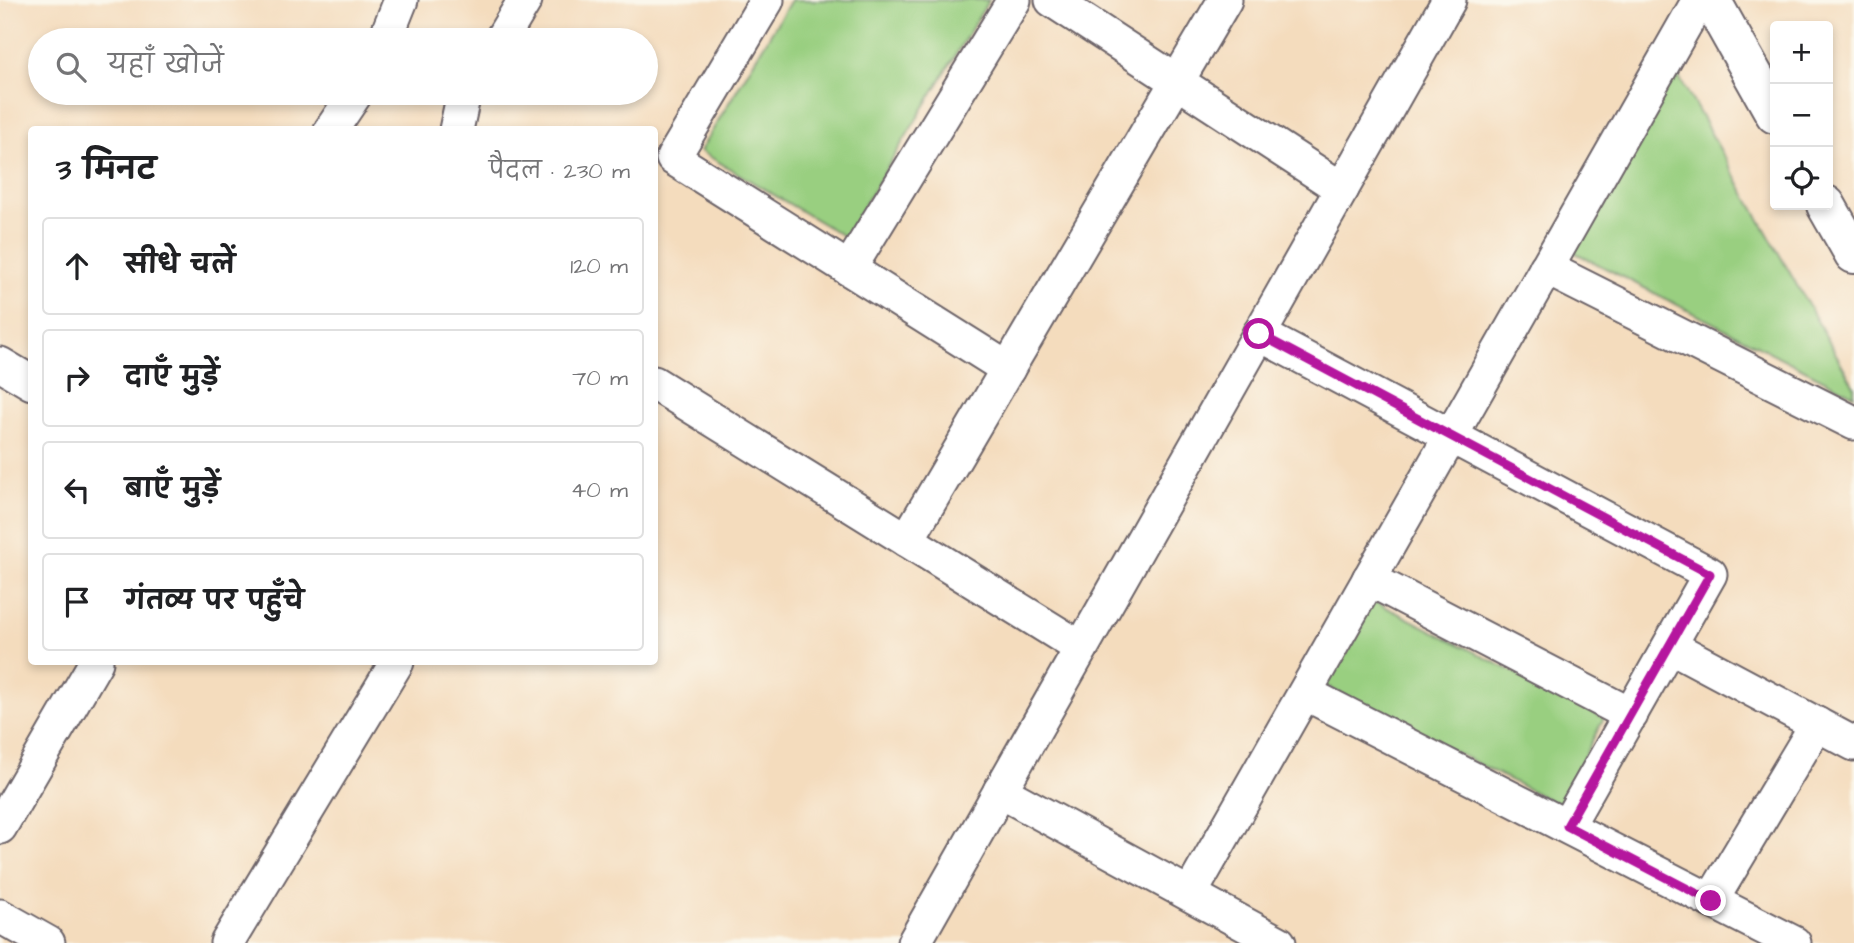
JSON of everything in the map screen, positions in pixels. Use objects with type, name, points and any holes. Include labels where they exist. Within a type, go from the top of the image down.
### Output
[{"type":"street","points":[[390,28],[401,0]]},
{"type":"street","points":[[508,28],[525,0]]},
{"type":"street","points":[[767,0],[673,158],[1008,369]]},
{"type":"street","points":[[849,269],[1014,0]]},
{"type":"street","points":[[1052,0],[1342,189]]},
{"type":"street","points":[[907,540],[1225,0]]},
{"type":"street","points":[[914,943],[1449,0]]},
{"type":"street","points":[[1190,894],[1699,0]]},
{"type":"street","points":[[1711,0],[1770,105]]},
{"type":"street","points":[[334,126],[348,105]]},
{"type":"street","points":[[457,126],[461,105]]},
{"type":"street","points":[[1829,210],[1854,254]]},
{"type":"street","points":[[1546,268],[1854,424]]},
{"type":"street","points":[[1259,334],[1710,574],[1567,826]]},
{"type":"street","points":[[0,363],[28,380]]},
{"type":"street","points":[[658,385],[1081,648]]},
{"type":"street","points":[[1369,579],[1631,715]]},
{"type":"street","points":[[1670,646],[1854,744]]},
{"type":"street","points":[[0,827],[94,665]]},
{"type":"street","points":[[227,943],[395,665]]},
{"type":"street","points":[[1305,692],[1794,943]]},
{"type":"street","points":[[1711,901],[1816,724]]},
{"type":"street","points":[[1000,791],[1272,941]]},
{"type":"street","points":[[0,916],[48,943]]},
{"type":"green space","points":[[791,0],[989,0],[845,237],[700,151]]},
{"type":"green space","points":[[1675,70],[1854,386],[1854,395],[1568,249]]},
{"type":"green space","points":[[1368,598],[1604,718],[1559,805],[1323,685]]},
{"type":"route","points":[[1259,334],[1710,574],[1567,826],[1711,901]]}]
